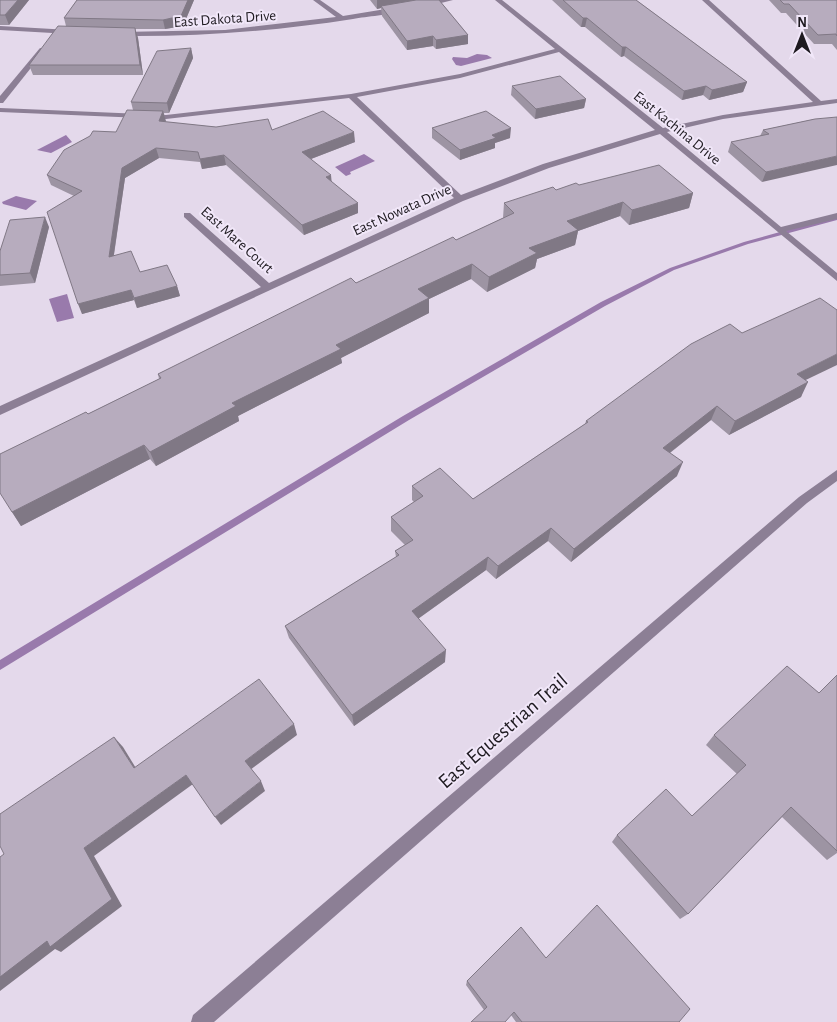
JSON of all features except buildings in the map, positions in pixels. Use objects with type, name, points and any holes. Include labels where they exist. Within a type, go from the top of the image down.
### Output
[{"type":"street","points":[[316,0],[342,19]]},
{"type":"street","points":[[421,5],[450,0]]},
{"type":"street","name":"East Kachina Drive","points":[[498,0],[661,131],[837,278]]},
{"type":"street","points":[[705,0],[819,103]]},
{"type":"street","name":"East Dakota Drive","points":[[108,34],[235,32],[342,19],[411,7]]},
{"type":"street","points":[[0,28],[82,33]]},
{"type":"street","points":[[0,101],[57,31]]},
{"type":"street","points":[[0,110],[166,117],[351,96],[460,76],[560,50]]},
{"type":"street","points":[[351,96],[460,199]]},
{"type":"street","name":"East Nowata Drive","points":[[0,411],[460,199],[546,166],[661,131],[723,117],[837,101]]},
{"type":"street","name":"East Mare Court","points":[[186,215],[267,287]]},
{"type":"street","points":[[779,230],[837,216]]},
{"type":"street","name":"East Equestrian Trail","points":[[200,1022],[803,500],[837,476]]},
{"type":"shaded area","points":[[477,54],[487,55],[492,58],[461,66],[456,65],[452,59],[453,57],[467,58]]},
{"type":"shaded area","points":[[66,135],[72,142],[51,153],[37,150]]},
{"type":"shaded area","points":[[364,154],[375,161],[350,172],[351,174],[346,176],[335,167]]},
{"type":"shaded area","points":[[16,196],[37,201],[26,210],[3,204],[2,202]]},
{"type":"shaded area","points":[[67,294],[74,318],[57,322],[49,299]]},
{"type":"waterway","points":[[0,665],[406,418],[603,304],[672,269],[746,243],[837,218]]}]
